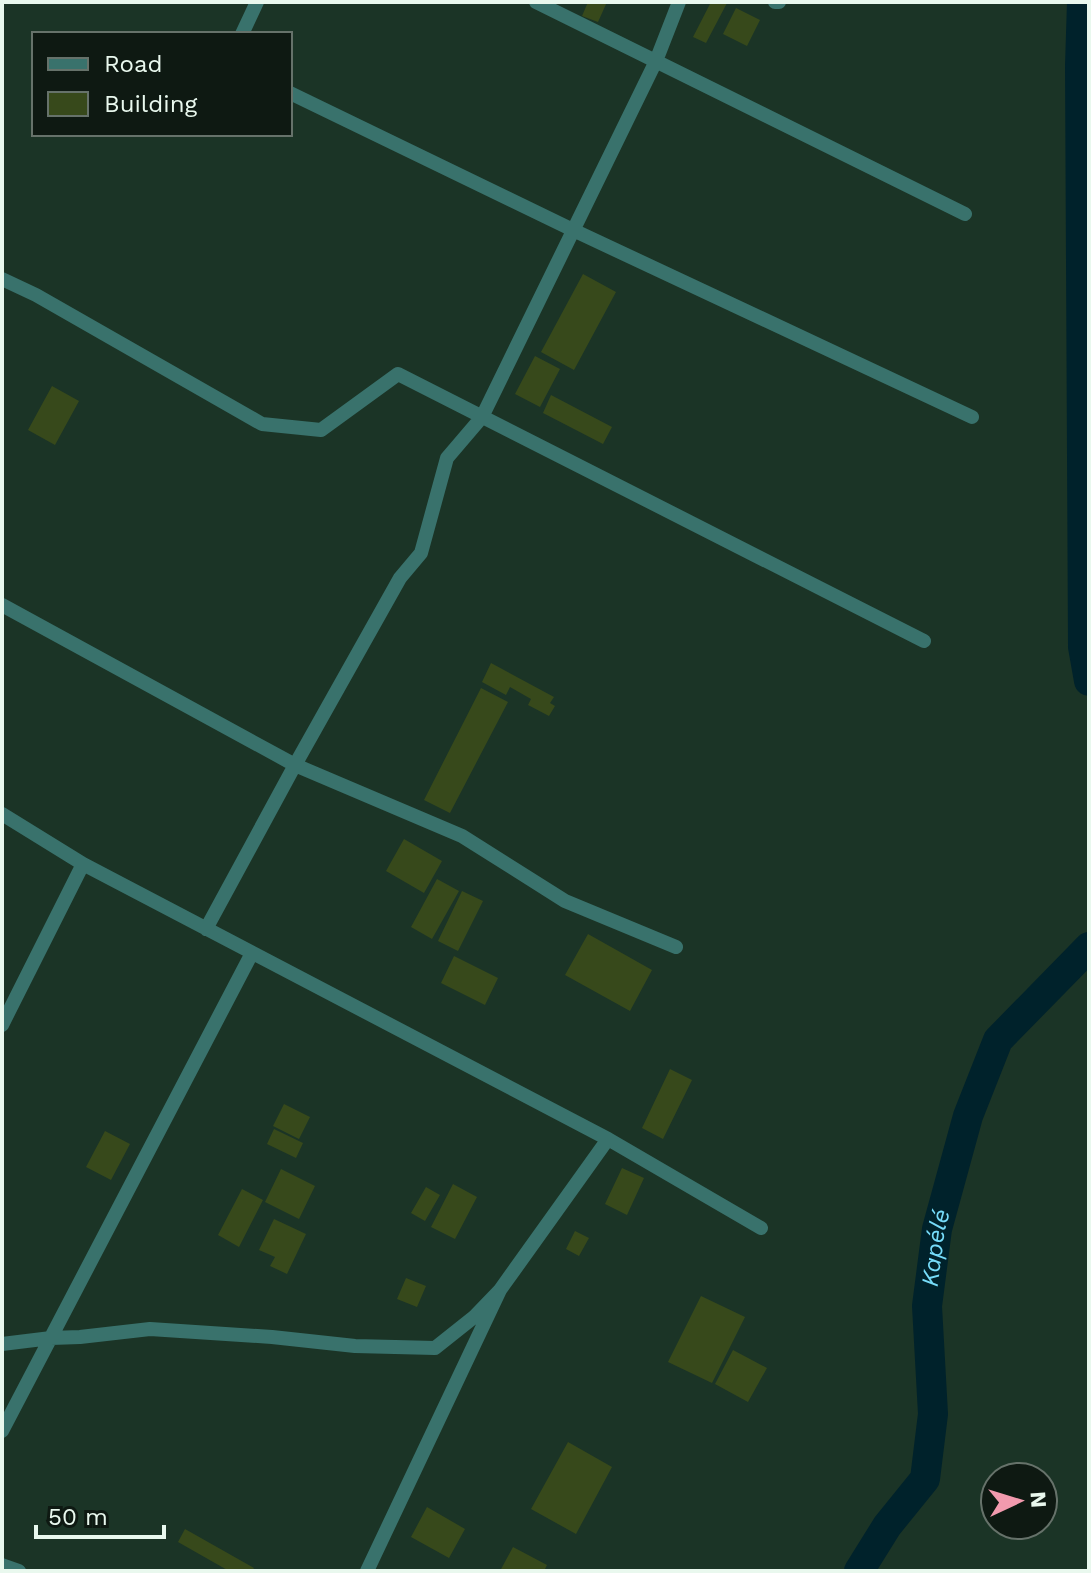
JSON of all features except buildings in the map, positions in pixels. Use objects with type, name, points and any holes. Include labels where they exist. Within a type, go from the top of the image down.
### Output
[{"type":"street","points":[[243,32],[257,2]]},
{"type":"street","points":[[536,2],[965,214]]},
{"type":"street","points":[[206,929],[400,578],[421,553],[447,458],[482,417],[656,61],[679,2]]},
{"type":"street","points":[[292,94],[972,417]]},
{"type":"street","points":[[2,279],[36,295],[262,424],[321,430],[398,374],[924,641]]},
{"type":"street","points":[[2,605],[295,765],[462,836],[565,901],[676,947]]},
{"type":"street","points":[[2,814],[83,864],[608,1139],[761,1228]]},
{"type":"street","points":[[2,1025],[83,864]]},
{"type":"street","points":[[2,1431],[252,953]]},
{"type":"street","points":[[2,1344],[150,1329],[355,1346],[435,1348],[474,1317],[500,1290],[608,1139]]},
{"type":"street","points":[[367,1571],[500,1290]]},
{"type":"street","points":[[2,1565],[19,1571]]},
{"type":"waterway","name":"Kapélé","points":[[1082,2],[1083,647],[1089,681]]},
{"type":"waterway","name":"Kapélé","points":[[859,1571],[887,1526],[925,1479],[933,1414],[927,1306],[937,1229],[968,1116],[998,1040],[1089,947]]}]
